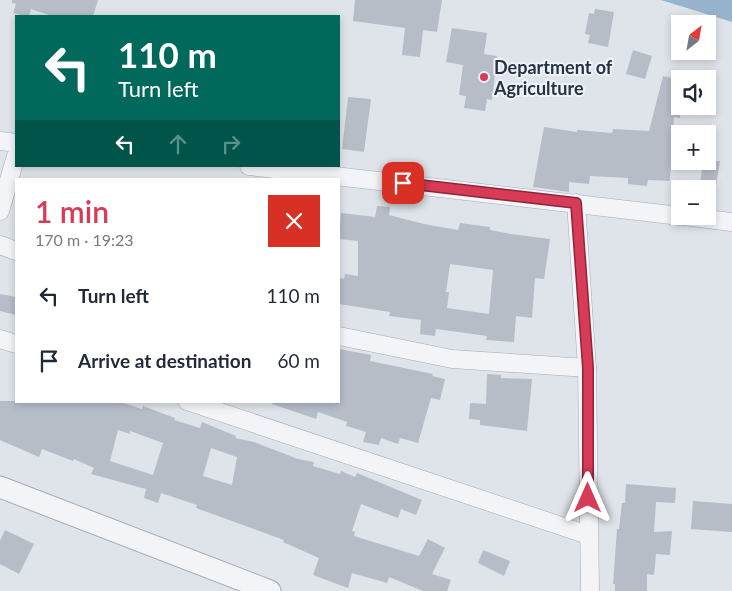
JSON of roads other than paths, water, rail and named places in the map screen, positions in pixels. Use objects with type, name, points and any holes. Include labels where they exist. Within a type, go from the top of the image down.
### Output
[{"type":"street","points":[[0,141],[15,143]]},
{"type":"street","points":[[0,211],[15,159]]},
{"type":"street","points":[[259,167],[671,215]]},
{"type":"street","points":[[576,203],[588,368],[590,591]]},
{"type":"street","points":[[716,220],[732,222]]},
{"type":"street","points":[[0,245],[15,251]]},
{"type":"street","points":[[340,336],[452,360],[588,368]]},
{"type":"street","points":[[0,339],[15,344]]},
{"type":"street","points":[[193,403],[588,535]]},
{"type":"street","points":[[0,487],[270,591]]},
{"type":"water","points":[[661,0],[732,0],[732,22],[716,17],[716,15],[709,15]]},
{"type":"place","name":"Department of Agriculture","points":[[484,77]]}]
